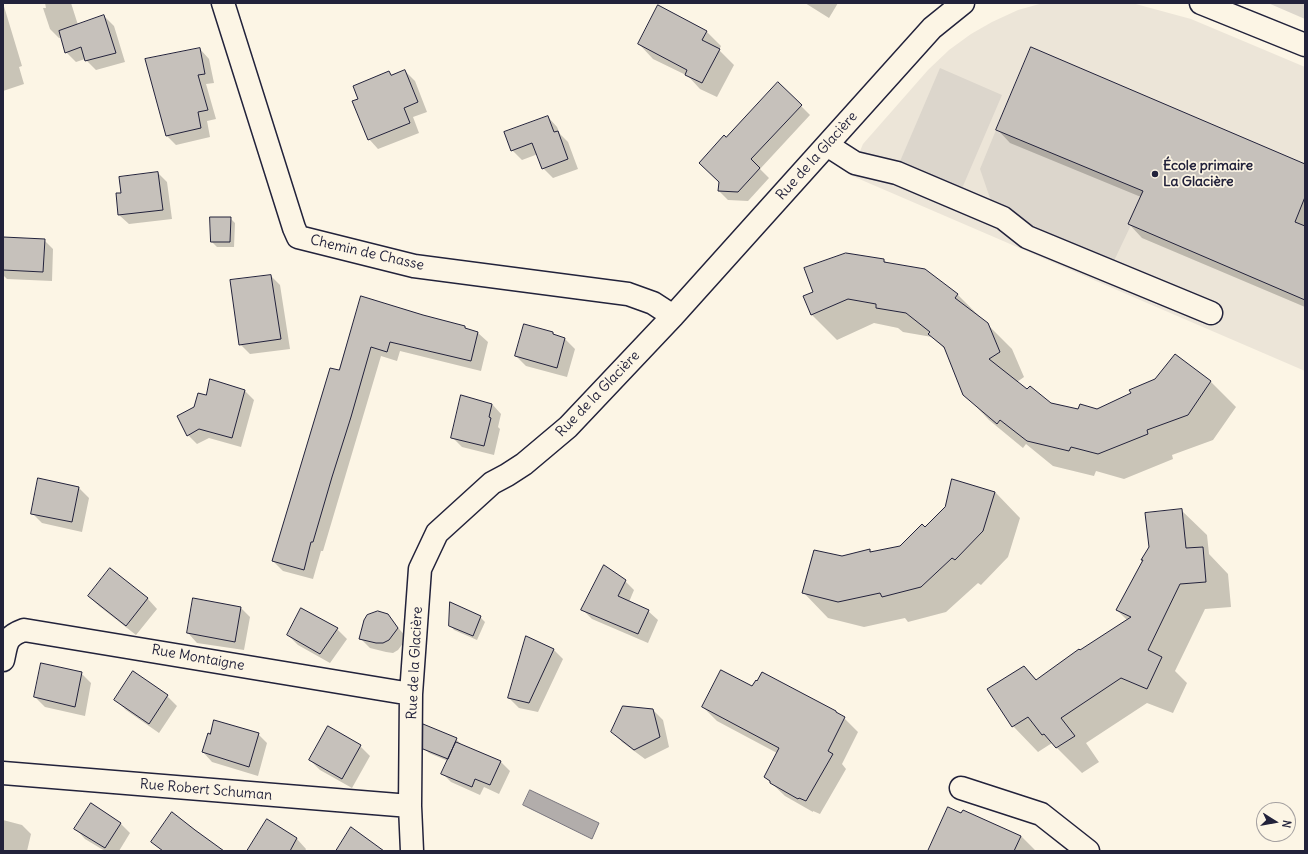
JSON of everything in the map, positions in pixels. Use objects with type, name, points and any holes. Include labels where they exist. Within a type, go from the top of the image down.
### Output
[{"type":"street","name":"Chemin de Chasse","points":[[223,3],[298,237],[414,266],[628,294],[653,303],[673,316]]},
{"type":"street","name":"Rue de la Glacière","points":[[412,851],[410,806],[411,694],[420,569],[437,532],[492,483],[524,464],[568,427],[673,316],[932,28],[963,3]]},
{"type":"street","points":[[1201,3],[1305,45]]},
{"type":"street","points":[[827,145],[856,162],[896,173],[1003,218],[1027,237],[1211,313]]},
{"type":"street","name":"Rue Montaigne","points":[[3,660],[7,642],[14,634],[24,630],[411,694]]},
{"type":"street","name":"Rue Robert Schuman","points":[[3,773],[410,806]]},
{"type":"street","points":[[961,788],[1041,814],[1088,851]]},
{"type":"shaded area","points":[[1043,3],[1132,3],[1191,19],[1305,67],[1305,371],[850,175],[863,144],[928,70],[949,50],[971,34],[992,22],[1018,10]]},
{"type":"shaded area","points":[[1268,3],[1305,3],[1305,19]]},
{"type":"shaded area","points":[[940,68],[1002,95],[960,193],[898,166]]},
{"type":"shaded area","points":[[996,130],[1143,191],[1128,224],[1131,225],[1112,265],[1056,236],[1035,230],[1008,208],[991,201],[980,169]]},
{"type":"shaded area","points":[[530,790],[599,823],[592,839],[523,805]]},
{"type":"building","points":[[658,5],[707,31],[702,40],[720,49],[702,83],[685,75],[687,70],[638,44]]},
{"type":"building","points":[[104,15],[116,53],[85,61],[81,47],[65,53],[59,31]]},
{"type":"building","name":"École primaire La Glacière","points":[[1031,47],[1305,164],[1305,197],[1295,222],[1305,226],[1305,300],[1128,224],[1143,191],[996,130]]},
{"type":"building","points":[[200,48],[205,74],[198,75],[208,110],[198,112],[201,128],[166,136],[145,59]]},
{"type":"building","points":[[405,70],[418,102],[404,108],[410,123],[368,140],[352,101],[358,99],[353,86],[389,71],[391,75]]},
{"type":"building","points":[[778,82],[802,105],[751,159],[760,168],[738,192],[718,191],[719,182],[699,163],[724,135],[726,137]]},
{"type":"building","points":[[548,116],[554,132],[558,131],[568,159],[542,169],[532,143],[511,151],[504,132]]},
{"type":"building","points":[[158,172],[163,210],[118,215],[116,193],[121,193],[119,177]]},
{"type":"building","points":[[210,217],[231,217],[230,242],[211,242]]},
{"type":"building","points":[[3,237],[45,239],[43,272],[3,270]]},
{"type":"building","points":[[846,253],[884,259],[884,262],[925,269],[958,294],[955,298],[988,323],[1000,352],[989,359],[1027,389],[1030,386],[1051,403],[1078,409],[1080,404],[1097,409],[1131,393],[1129,390],[1155,379],[1175,354],[1211,381],[1188,415],[1147,430],[1148,434],[1098,454],[1071,447],[1069,451],[1027,441],[1000,420],[997,424],[963,395],[944,347],[928,334],[930,332],[906,313],[876,308],[876,304],[848,299],[811,315],[803,296],[813,292],[804,268]]},
{"type":"building","points":[[271,275],[281,339],[239,345],[230,280]]},
{"type":"building","points":[[361,296],[465,326],[465,328],[478,332],[471,361],[390,342],[387,352],[371,347],[313,542],[311,542],[304,570],[272,561],[330,368],[339,370]]},
{"type":"building","points":[[524,324],[553,332],[553,334],[565,338],[557,368],[515,356]]},
{"type":"building","points":[[210,379],[245,390],[232,438],[199,429],[187,436],[177,416],[194,407],[198,393],[206,395]]},
{"type":"building","points":[[461,395],[492,404],[489,417],[491,418],[484,446],[451,438]]},
{"type":"building","points":[[38,478],[79,487],[72,522],[31,514]]},
{"type":"building","points":[[952,479],[995,492],[983,531],[955,560],[952,558],[921,587],[882,597],[880,593],[838,602],[802,593],[814,550],[842,556],[870,549],[870,552],[900,546],[922,524],[925,527],[945,507]]},
{"type":"building","points":[[1182,509],[1186,548],[1203,547],[1206,582],[1180,584],[1148,650],[1162,657],[1147,689],[1121,678],[1061,718],[1075,736],[1056,748],[1044,734],[1042,735],[1028,717],[1012,727],[987,689],[1024,666],[1036,680],[1079,649],[1080,650],[1131,617],[1116,610],[1149,547],[1145,513]]},
{"type":"building","points":[[604,565],[626,580],[618,596],[649,610],[638,634],[581,610]]},
{"type":"building","points":[[110,568],[148,598],[126,626],[88,596]]},
{"type":"building","points":[[193,598],[241,607],[235,642],[187,633]]},
{"type":"building","points":[[450,602],[481,616],[473,636],[449,626]]},
{"type":"building","points":[[301,608],[338,628],[320,654],[287,635]]},
{"type":"building","points":[[378,611],[388,614],[398,628],[389,640],[383,643],[359,639],[364,620],[367,615]]},
{"type":"building","points":[[526,636],[554,649],[529,703],[508,698]]},
{"type":"building","points":[[41,663],[82,672],[75,707],[34,697]]},
{"type":"building","points":[[721,670],[752,686],[762,672],[845,717],[828,751],[833,754],[806,801],[799,798],[798,799],[770,783],[770,781],[764,777],[779,748],[702,707]]},
{"type":"building","points":[[133,671],[168,695],[149,724],[114,700]]},
{"type":"building","points":[[623,706],[653,709],[660,737],[634,750],[611,732]]},
{"type":"building","points":[[214,720],[259,733],[249,767],[202,752]]},
{"type":"building","points":[[423,724],[457,738],[448,759],[423,749]]},
{"type":"building","points":[[328,726],[361,745],[342,779],[309,760]]},
{"type":"building","points":[[456,742],[501,761],[490,785],[475,779],[472,787],[441,774]]},
{"type":"building","points":[[91,803],[121,823],[105,848],[74,829]]},
{"type":"building","points":[[948,807],[961,813],[963,810],[1021,836],[1014,851],[928,851]]},
{"type":"building","points":[[172,812],[224,851],[163,851],[151,842]]},
{"type":"building","points":[[267,819],[297,838],[290,851],[247,851]]},
{"type":"building","points":[[351,827],[384,851],[336,851]]},
{"type":"place","name":"École primaire La Glacière","points":[[1155,174]]}]
